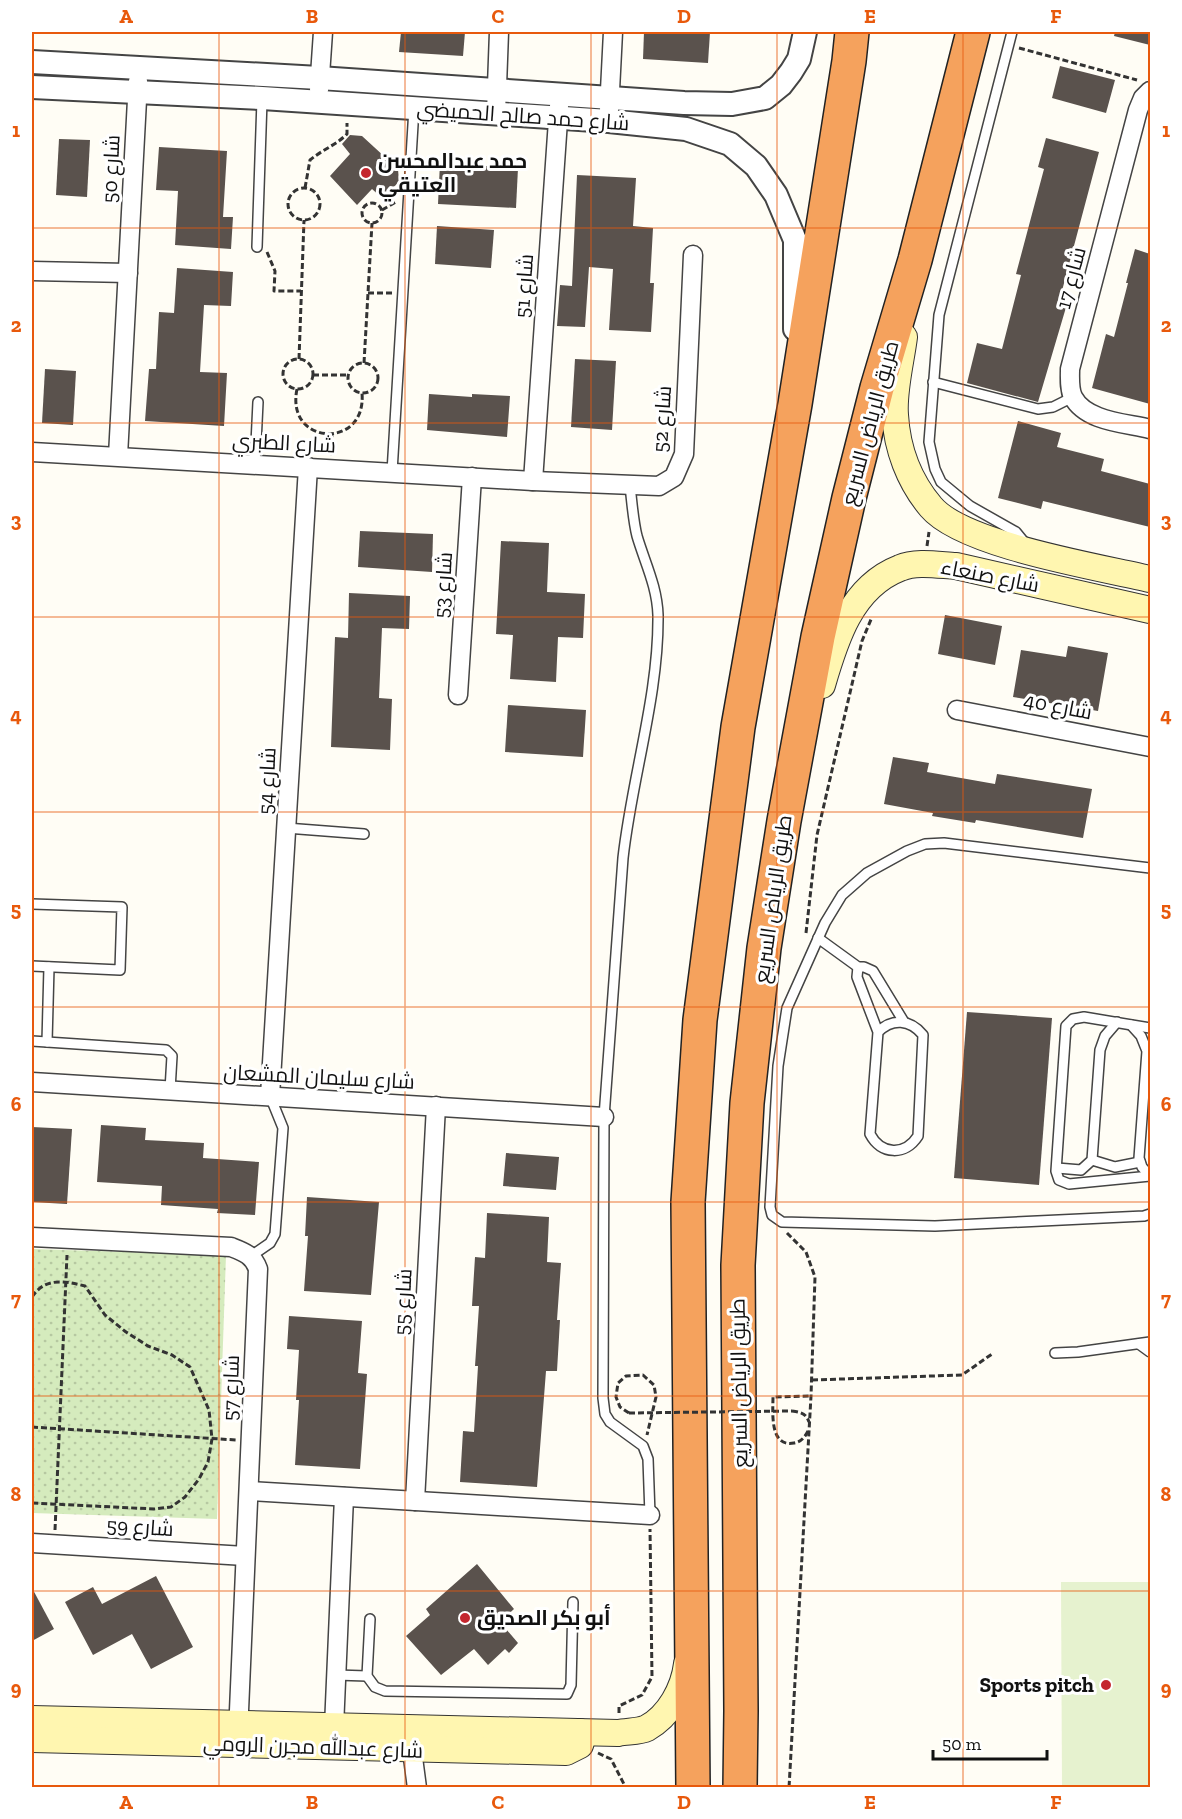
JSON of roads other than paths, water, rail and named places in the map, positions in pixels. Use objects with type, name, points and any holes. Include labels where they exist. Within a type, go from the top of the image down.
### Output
[{"type":"highway","points":[[693,1788],[688,1202],[700,1020],[738,727],[795,404],[852,32]]},
{"type":"highway","name":"طريق الرياض السريع","points":[[740,1788],[738,1265],[748,1091],[764,948],[784,821],[818,637],[849,498],[877,388],[915,260],[973,32]]},
{"type":"main road","name":"شارع صنعاء","points":[[915,260],[895,413],[899,445],[910,477],[932,509],[964,530],[1029,550],[1150,579]]},
{"type":"main road","points":[[1028,583],[1024,577],[1024,563],[1029,550]]},
{"type":"main road","name":"شارع صنعاء","points":[[784,821],[833,647],[846,618],[862,596],[878,580],[901,567],[956,566],[1150,610]]},
{"type":"main road","name":"شارع عبدالله مجرن الرومي","points":[[32,1739],[238,1735],[334,1727],[580,1739],[645,1729],[663,1717],[677,1696],[686,1668],[691,1577]]},
{"type":"main road","name":"شارع عبدالله مجرن الرومي","points":[[32,1719],[412,1750],[566,1752],[580,1739]]},
{"type":"street","points":[[318,102],[323,32]]},
{"type":"street","points":[[496,113],[499,32]]},
{"type":"street","points":[[609,121],[613,32]]},
{"type":"street","name":"شارع حمد صالح الحميضي","points":[[32,62],[320,78],[684,103],[732,104],[765,98],[781,85],[799,59],[805,32]]},
{"type":"street","name":"شارع 50","points":[[118,456],[139,68]]},
{"type":"street","name":"شارع 17","points":[[1073,397],[1070,369],[1145,86]]},
{"type":"street","name":"شارع حمد صالح الحميضي","points":[[32,87],[262,98],[609,121],[686,129],[730,144],[756,166],[776,195],[795,240],[795,404]]},
{"type":"street","name":"شارع 51","points":[[533,481],[560,94]]},
{"type":"street","name":"شارع 52","points":[[533,481],[650,487],[668,482],[674,477],[684,454],[693,255]]},
{"type":"street","points":[[32,271],[128,273]]},
{"type":"street","points":[[1073,397],[1083,408],[1098,417],[1150,429]]},
{"type":"street","name":"شارع الطبري","points":[[32,452],[533,481]]},
{"type":"street","name":"شارع 54","points":[[270,1096],[308,467]]},
{"type":"street","name":"شارع 53","points":[[458,695],[472,477]]},
{"type":"street","name":"شارع 40","points":[[957,710],[1150,747]]},
{"type":"street","name":"شارع سليمان المشعان","points":[[32,1082],[604,1117]]},
{"type":"street","name":"شارع 55","points":[[416,1501],[436,1106]]},
{"type":"street","points":[[32,1237],[231,1247],[251,1256]]},
{"type":"street","name":"شارع 57","points":[[238,1735],[258,1269],[251,1256]]},
{"type":"street","points":[[249,1491],[650,1515]]},
{"type":"street","points":[[334,1727],[344,1497]]},
{"type":"street","name":"شارع 59","points":[[32,1543],[245,1556]]},
{"type":"street","points":[[412,1750],[417,1788]]},
{"type":"lane","points":[[1012,32],[939,315],[929,441],[935,469],[941,482],[970,506],[1017,532],[1029,550]]},
{"type":"lane","points":[[257,247],[262,98]]},
{"type":"lane","points":[[392,472],[414,108]]},
{"type":"lane","points":[[933,382],[1038,409],[1053,407],[1073,397]]},
{"type":"lane","points":[[255,464],[258,402]]},
{"type":"lane","points":[[630,486],[637,534],[655,587],[658,614],[655,669],[628,816],[623,858],[604,1117],[605,1414],[610,1422],[643,1446],[648,1459],[650,1515]]},
{"type":"lane","points":[[286,828],[364,834]]},
{"type":"lane","points":[[1150,868],[944,843],[925,844],[867,873],[842,895],[818,938],[787,1008],[778,1065],[770,1207],[772,1215],[782,1222],[935,1226],[1150,1214]]},
{"type":"lane","points":[[32,904],[122,907],[120,970],[32,966]]},
{"type":"lane","points":[[818,938],[858,967],[873,971],[904,1022]]},
{"type":"lane","points":[[47,1042],[49,967]]},
{"type":"lane","points":[[858,967],[857,977],[878,1032],[870,1134],[873,1140],[884,1149],[897,1151],[910,1146],[918,1136],[923,1035],[915,1026],[904,1022],[889,1024],[878,1032]]},
{"type":"lane","points":[[1130,1024],[1142,1036],[1147,1052],[1140,1162],[1150,1176],[1065,1184],[1057,1176],[1057,1168],[1066,1026],[1074,1019],[1084,1017],[1130,1024],[1150,1028]]},
{"type":"lane","points":[[1057,1168],[1081,1170],[1092,1160],[1100,1050],[1104,1036],[1117,1022]]},
{"type":"lane","points":[[32,1041],[166,1050],[172,1056],[170,1090]]},
{"type":"lane","points":[[251,1256],[270,1243],[275,1234],[283,1128],[270,1096]]},
{"type":"lane","points":[[1092,1160],[1115,1167],[1140,1162]]},
{"type":"lane","points":[[1054,1353],[1150,1342]]},
{"type":"lane","points":[[1139,1344],[1150,1352]]},
{"type":"lane","points":[[370,1619],[367,1676],[375,1687],[385,1691],[567,1694],[571,1686],[573,1602]]},
{"type":"lane","points":[[336,1675],[367,1676]]},
{"type":"place","name":"حمد عبدالمحسن العتيقي","points":[[366,173]]},
{"type":"place","name":"أبو بكر الصديق","points":[[465,1618]]},
{"type":"place","name":"Sports pitch","points":[[1106,1685]]}]
